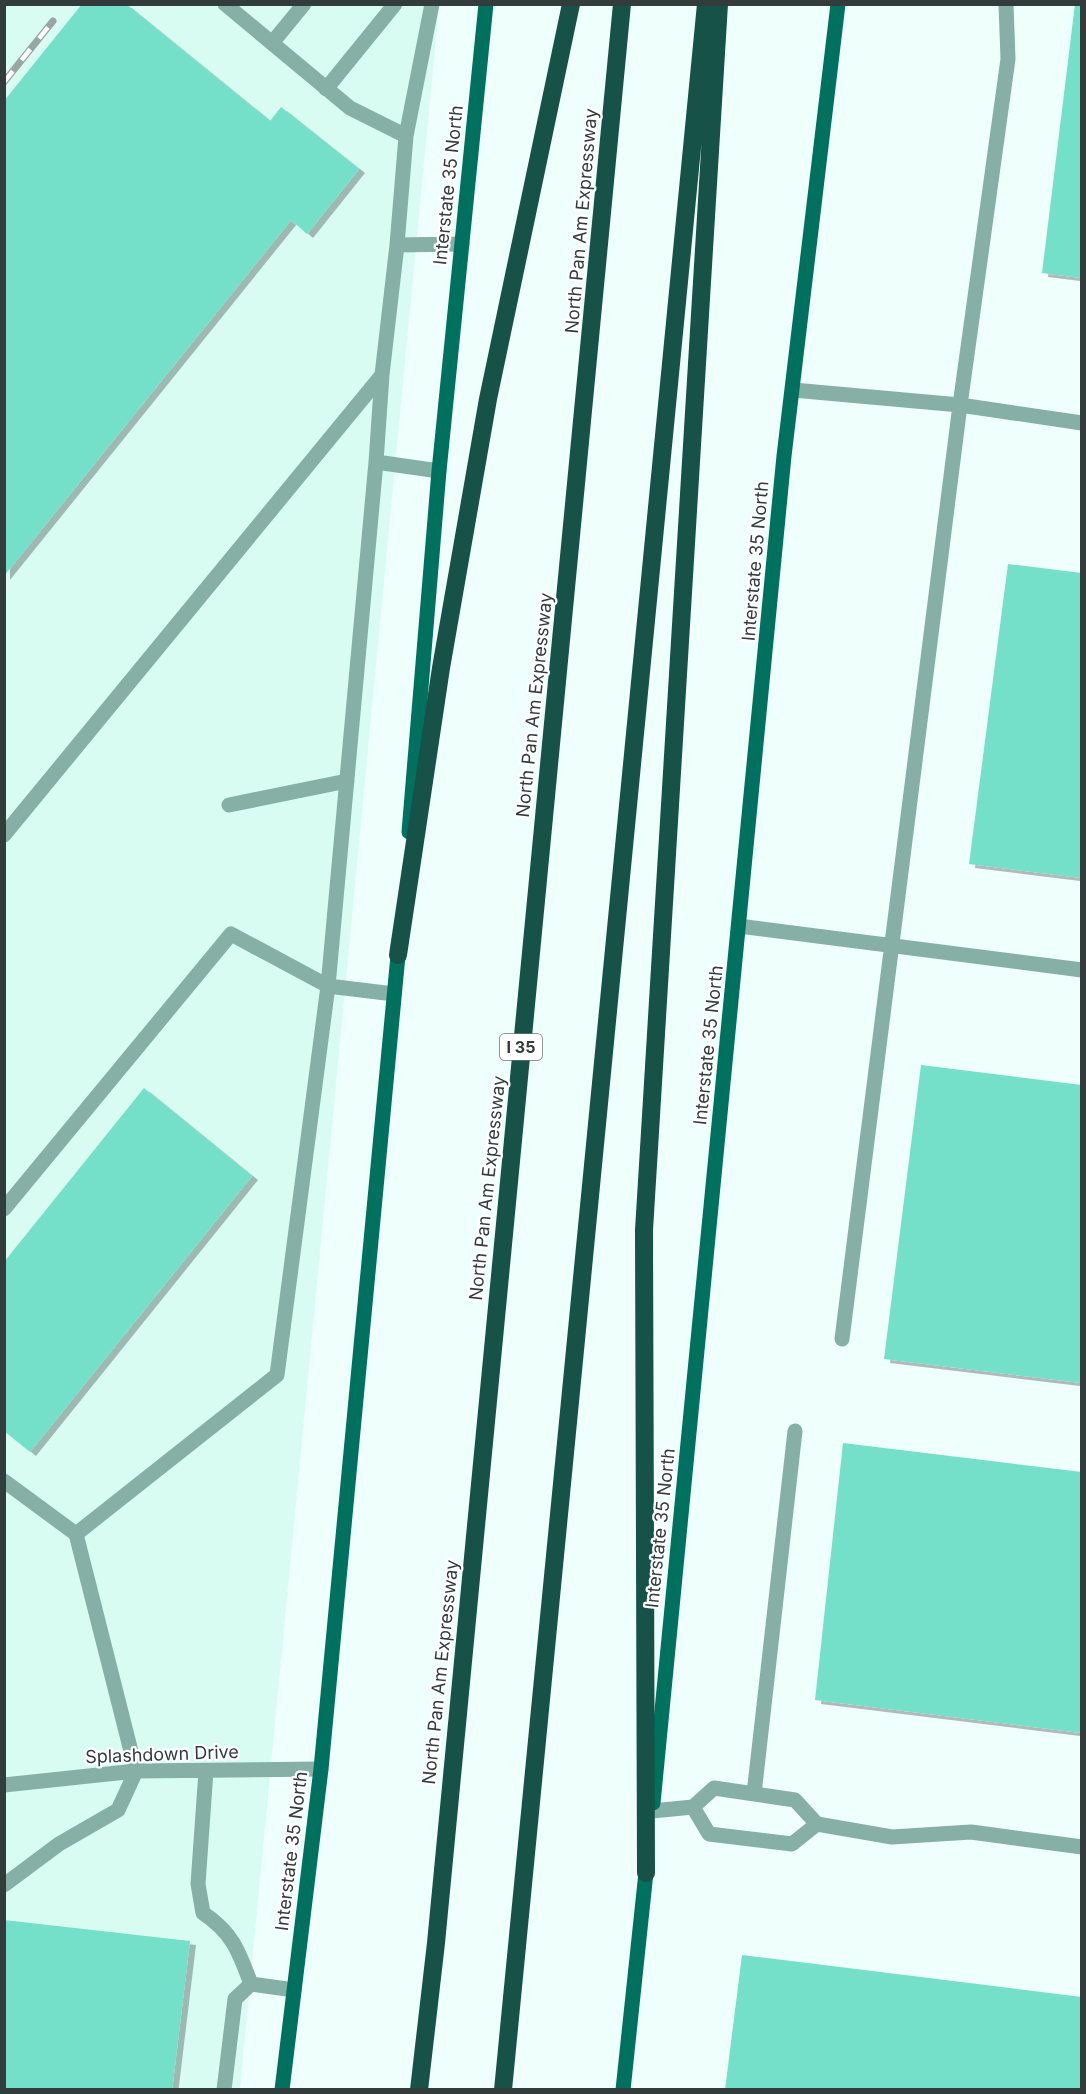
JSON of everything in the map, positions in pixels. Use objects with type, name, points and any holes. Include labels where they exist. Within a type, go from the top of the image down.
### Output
[{"type":"highway","points":[[398,956],[441,668],[488,399],[571,4]]},
{"type":"highway","name":"North Pan Am Expressway","points":[[419,2090],[436,1943],[622,4]]},
{"type":"highway","points":[[503,2090],[526,1875],[706,4]]},
{"type":"highway","points":[[646,1873],[644,1230],[719,4]]},
{"type":"main road","name":"Interstate 35 North","points":[[282,2090],[321,1769],[398,956],[439,471],[486,4]]},
{"type":"main road","name":"Interstate 35 North","points":[[623,2090],[793,390],[838,4]]},
{"type":"street","points":[[225,4],[350,108],[406,136]]},
{"type":"street","points":[[272,44],[304,4]]},
{"type":"street","points":[[326,88],[395,4]]},
{"type":"street","points":[[76,1534],[277,1375],[328,986],[382,375],[397,246],[406,136],[432,4]]},
{"type":"street","points":[[842,1339],[960,405],[1008,59],[1006,4]]},
{"type":"street","points":[[397,246],[462,244]]},
{"type":"street","points":[[4,835],[382,375]]},
{"type":"street","points":[[793,390],[960,405],[1082,423]]},
{"type":"street","points":[[376,462],[439,471]]},
{"type":"street","points":[[229,806],[347,781]]},
{"type":"street","points":[[739,926],[1082,970]]},
{"type":"street","points":[[4,1209],[231,934],[328,986],[394,994]]},
{"type":"street","points":[[754,1794],[795,1431]]},
{"type":"street","points":[[4,1481],[76,1534],[135,1771],[118,1810],[59,1844],[4,1885]]},
{"type":"street","name":"Splashdown Drive","points":[[4,1785],[135,1771],[321,1769]]},
{"type":"street","points":[[206,1771],[198,1884],[203,1913],[220,1924],[235,1944],[251,1984]]},
{"type":"street","points":[[652,1811],[693,1807],[714,1788],[795,1800],[817,1824],[892,1837],[971,1832],[1082,1847]]},
{"type":"street","points":[[693,1807],[710,1834],[792,1844],[817,1824]]},
{"type":"street","points":[[251,1984],[294,1990]]},
{"type":"street","points":[[224,2090],[235,1999],[251,1984]]},
{"type":"shaded area","points":[[5,5],[439,5],[240,2089],[5,2090]]},
{"type":"building","points":[[82,4],[126,4],[270,121],[281,107],[359,169],[307,234],[291,220],[4,576],[4,101]]},
{"type":"building","points":[[1075,4],[1082,4],[1082,278],[1042,273]]},
{"type":"building","points":[[1008,564],[1082,573],[1082,878],[969,864]]},
{"type":"building","points":[[921,1065],[1082,1085],[1082,1383],[884,1359]]},
{"type":"building","points":[[144,1088],[252,1176],[30,1452],[4,1431],[4,1262]]},
{"type":"building","points":[[843,1443],[1082,1472],[1082,1733],[815,1700]]},
{"type":"building","points":[[4,1920],[190,1941],[172,2090],[4,2090]]},
{"type":"building","points":[[742,1955],[1082,1997],[1082,2090],[725,2090]]},
{"type":"railway","points":[[4,82],[53,21]]}]
